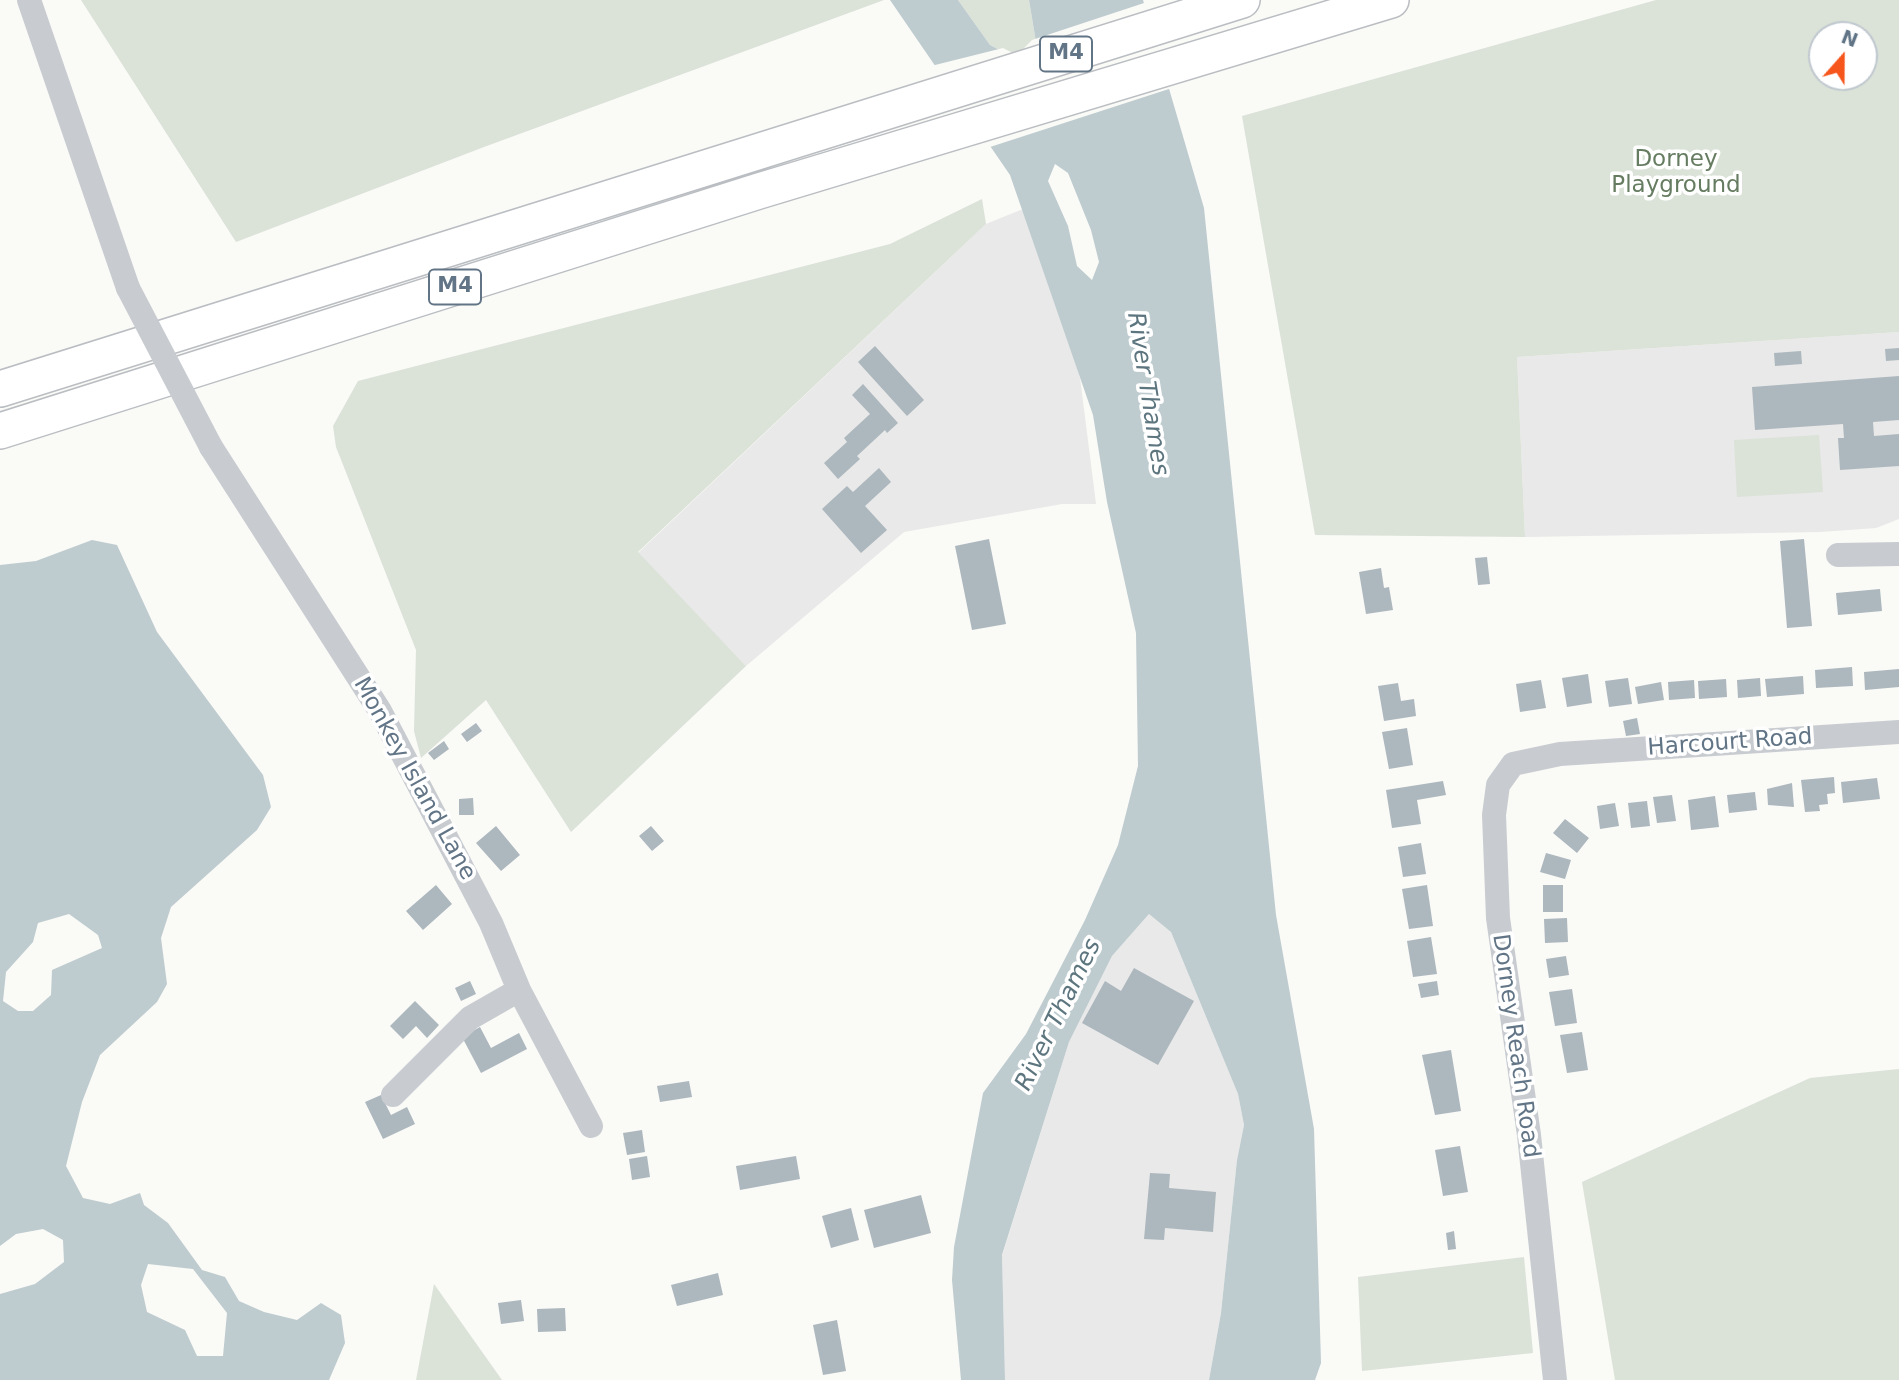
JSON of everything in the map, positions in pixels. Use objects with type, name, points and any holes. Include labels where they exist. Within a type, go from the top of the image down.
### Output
[{"type":"highway","name":"M4","points":[[0,431],[1248,41],[1391,0]]},
{"type":"highway","name":"M4","points":[[0,389],[1239,1]]},
{"type":"street","name":"Monkey Island Lane","points":[[29,0],[128,288],[211,447],[380,711],[491,923],[519,990],[591,1126]]},
{"type":"street","points":[[1838,555],[1899,554]]},
{"type":"street","name":"Harcourt Road","points":[[1560,754],[1899,732]]},
{"type":"street","name":"Dorney Reach Road","points":[[1555,1380],[1529,1135],[1498,919],[1494,815],[1498,785],[1513,764],[1560,754]]},
{"type":"street","points":[[393,1095],[470,1018],[519,990]]},
{"type":"shaded area","points":[[1028,207],[1080,378],[1096,504],[1062,504],[904,532],[746,666],[638,553],[986,224]]},
{"type":"shaded area","points":[[1899,332],[1899,519],[1876,528],[1820,532],[1525,537],[1517,357]]},
{"type":"shaded area","points":[[1149,914],[1171,932],[1238,1094],[1244,1125],[1237,1160],[1221,1313],[1209,1380],[1005,1380],[1002,1256],[1069,1042],[1112,956]]},
{"type":"green space","points":[[81,0],[884,0],[484,147],[236,242]]},
{"type":"green space","points":[[958,0],[1029,0],[1036,42],[1017,59],[990,45]]},
{"type":"green space","name":"Dorney Playground","points":[[1656,0],[1899,0],[1899,332],[1517,357],[1525,537],[1315,535],[1242,116]]},
{"type":"green space","points":[[982,199],[986,224],[638,552],[746,666],[571,832],[486,700],[421,758],[414,731],[416,650],[336,447],[333,426],[358,381],[890,244]]},
{"type":"green space","points":[[1819,435],[1823,492],[1737,497],[1734,440]]},
{"type":"green space","points":[[1899,1069],[1899,1380],[1615,1380],[1582,1182],[1810,1078]]},
{"type":"green space","points":[[1524,1257],[1533,1353],[1362,1371],[1358,1277]]},
{"type":"green space","points":[[434,1284],[502,1380],[416,1380]]},
{"type":"water","name":"River Thames","points":[[890,0],[958,0],[990,45],[1017,59],[1036,42],[1029,0],[1143,0],[1204,208],[1276,915],[1314,1129],[1321,1363],[1315,1380],[1209,1380],[1221,1313],[1237,1160],[1244,1125],[1238,1094],[1171,932],[1149,914],[1112,956],[1069,1042],[1002,1255],[1005,1380],[961,1380],[952,1280],[954,1247],[983,1093],[1026,1034],[1085,920],[1118,845],[1138,766],[1136,633],[1107,502],[1093,415],[1010,175]],"holes":[[[1055,164],[1068,173],[1091,230],[1099,262],[1092,280],[1077,266],[1068,226],[1048,181]]]},
{"type":"water","points":[[92,540],[117,545],[157,632],[263,775],[271,807],[257,830],[171,907],[161,938],[167,984],[157,1002],[100,1055],[82,1102],[66,1166],[83,1198],[110,1204],[140,1193],[144,1205],[168,1223],[202,1270],[225,1277],[239,1301],[264,1312],[297,1320],[321,1303],[341,1315],[345,1343],[329,1380],[0,1380],[0,1294],[35,1284],[64,1262],[63,1240],[43,1229],[16,1234],[0,1246],[0,565],[36,561]],"holes":[[[69,914],[98,935],[102,948],[52,970],[51,995],[33,1011],[18,1011],[3,1001],[6,972],[33,942],[38,923]],[[148,1264],[193,1269],[227,1313],[223,1356],[197,1356],[185,1330],[147,1312],[141,1285]]]},
{"type":"pier","points":[[1147,2],[1172,88],[987,148],[931,66],[1003,48],[1017,55],[1032,40]]},
{"type":"building","points":[[875,346],[924,400],[907,416],[858,362]]},
{"type":"building","points":[[1899,348],[1899,360],[1886,361],[1885,349]]},
{"type":"building","points":[[1801,351],[1802,364],[1775,366],[1774,353]]},
{"type":"building","points":[[1899,376],[1899,420],[1873,422],[1874,436],[1899,434],[1899,466],[1840,470],[1838,438],[1844,438],[1843,424],[1755,430],[1752,387]]},
{"type":"building","points":[[863,384],[898,423],[887,433],[885,430],[857,456],[860,459],[838,479],[824,463],[847,442],[844,438],[870,414],[852,395]]},
{"type":"building","points":[[879,468],[891,482],[865,506],[887,530],[861,553],[822,509],[847,486],[853,492]]},
{"type":"building","points":[[989,539],[1006,624],[972,630],[955,546]]},
{"type":"building","points":[[1804,539],[1812,626],[1787,628],[1780,541]]},
{"type":"building","points":[[1487,557],[1490,584],[1478,585],[1475,558]]},
{"type":"building","points":[[1381,568],[1384,588],[1389,587],[1393,610],[1366,614],[1359,572]]},
{"type":"building","points":[[1880,589],[1882,611],[1838,615],[1836,593]]},
{"type":"building","points":[[1852,667],[1853,686],[1816,688],[1815,670]]},
{"type":"building","points":[[1899,669],[1899,687],[1865,690],[1864,672]]},
{"type":"building","points":[[1588,674],[1592,703],[1567,707],[1562,678]]},
{"type":"building","points":[[1803,676],[1804,694],[1767,697],[1765,679]]},
{"type":"building","points":[[1628,678],[1632,704],[1609,707],[1605,681]]},
{"type":"building","points":[[1760,678],[1761,696],[1738,698],[1737,680]]},
{"type":"building","points":[[1726,679],[1727,697],[1699,699],[1698,681]]},
{"type":"building","points":[[1541,680],[1546,708],[1520,712],[1516,684]]},
{"type":"building","points":[[1694,680],[1695,698],[1669,700],[1668,682]]},
{"type":"building","points":[[1661,682],[1664,700],[1638,704],[1635,687]]},
{"type":"building","points":[[1398,683],[1401,701],[1414,699],[1416,716],[1384,721],[1378,686]]},
{"type":"building","points":[[1637,718],[1640,734],[1626,736],[1623,721]]},
{"type":"building","points":[[476,723],[482,731],[467,742],[461,734]]},
{"type":"building","points":[[1407,728],[1413,765],[1389,769],[1382,732]]},
{"type":"building","points":[[444,741],[449,749],[434,760],[428,753]]},
{"type":"building","points":[[1834,777],[1835,793],[1827,794],[1828,804],[1819,805],[1820,811],[1805,812],[1801,780]]},
{"type":"building","points":[[1877,778],[1880,799],[1843,803],[1841,782]]},
{"type":"building","points":[[1443,781],[1446,795],[1417,800],[1421,824],[1392,828],[1386,790]]},
{"type":"building","points":[[1792,783],[1794,807],[1768,805],[1767,789]]},
{"type":"building","points":[[1755,792],[1757,810],[1729,813],[1727,795]]},
{"type":"building","points":[[1672,795],[1676,821],[1657,823],[1653,797]]},
{"type":"building","points":[[1715,796],[1719,827],[1691,830],[1688,800]]},
{"type":"building","points":[[473,798],[474,815],[459,815],[459,799]]},
{"type":"building","points":[[1647,801],[1650,826],[1631,828],[1628,803]]},
{"type":"building","points":[[1615,803],[1619,826],[1600,829],[1597,806]]},
{"type":"building","points":[[1565,819],[1589,838],[1577,853],[1553,833]]},
{"type":"building","points":[[496,826],[520,855],[501,871],[476,843]]},
{"type":"building","points":[[651,826],[664,841],[652,851],[639,836]]},
{"type":"building","points":[[1421,843],[1426,874],[1403,877],[1398,847]]},
{"type":"building","points":[[1546,853],[1571,860],[1565,879],[1540,872]]},
{"type":"building","points":[[436,885],[452,904],[423,930],[406,911]]},
{"type":"building","points":[[1427,885],[1433,926],[1409,929],[1402,889]]},
{"type":"building","points":[[1543,885],[1563,885],[1563,912],[1543,912]]},
{"type":"building","points":[[1567,918],[1568,942],[1545,943],[1544,919]]},
{"type":"building","points":[[1431,937],[1437,974],[1413,977],[1407,941]]},
{"type":"building","points":[[1566,956],[1569,975],[1549,978],[1546,959]]},
{"type":"building","points":[[1134,968],[1194,1001],[1158,1065],[1082,1023],[1105,981],[1121,991]]},
{"type":"building","points":[[470,981],[476,994],[461,1001],[455,988]]},
{"type":"building","points":[[1437,981],[1439,995],[1421,998],[1418,984]]},
{"type":"building","points":[[1572,989],[1577,1023],[1555,1026],[1549,992]]},
{"type":"building","points":[[415,1001],[439,1025],[427,1038],[416,1026],[403,1039],[390,1026]]},
{"type":"building","points":[[480,1027],[491,1048],[519,1033],[527,1049],[481,1073],[462,1037]]},
{"type":"building","points":[[1582,1032],[1588,1070],[1567,1073],[1560,1035]]},
{"type":"building","points":[[1451,1050],[1461,1111],[1435,1115],[1422,1055]]},
{"type":"building","points":[[689,1081],[692,1097],[660,1102],[657,1086]]},
{"type":"building","points":[[381,1095],[391,1115],[407,1107],[415,1124],[383,1139],[365,1102]]},
{"type":"building","points":[[642,1130],[645,1152],[627,1155],[623,1133]]},
{"type":"building","points":[[1460,1146],[1468,1192],[1443,1196],[1435,1150]]},
{"type":"building","points":[[647,1156],[650,1177],[632,1180],[629,1159]]},
{"type":"building","points":[[796,1156],[800,1179],[740,1190],[736,1166]]},
{"type":"building","points":[[1150,1173],[1170,1174],[1169,1188],[1216,1192],[1213,1232],[1165,1228],[1164,1240],[1144,1239]]},
{"type":"building","points":[[921,1195],[931,1233],[874,1248],[864,1210]]},
{"type":"building","points":[[851,1208],[859,1240],[831,1248],[822,1216]]},
{"type":"building","points":[[1454,1231],[1456,1249],[1448,1250],[1446,1233]]},
{"type":"building","points":[[718,1273],[723,1295],[677,1306],[671,1285]]},
{"type":"building","points":[[521,1300],[524,1321],[501,1324],[498,1303]]},
{"type":"building","points":[[565,1308],[566,1331],[538,1332],[537,1309]]},
{"type":"building","points":[[837,1320],[846,1371],[823,1375],[813,1325]]}]
